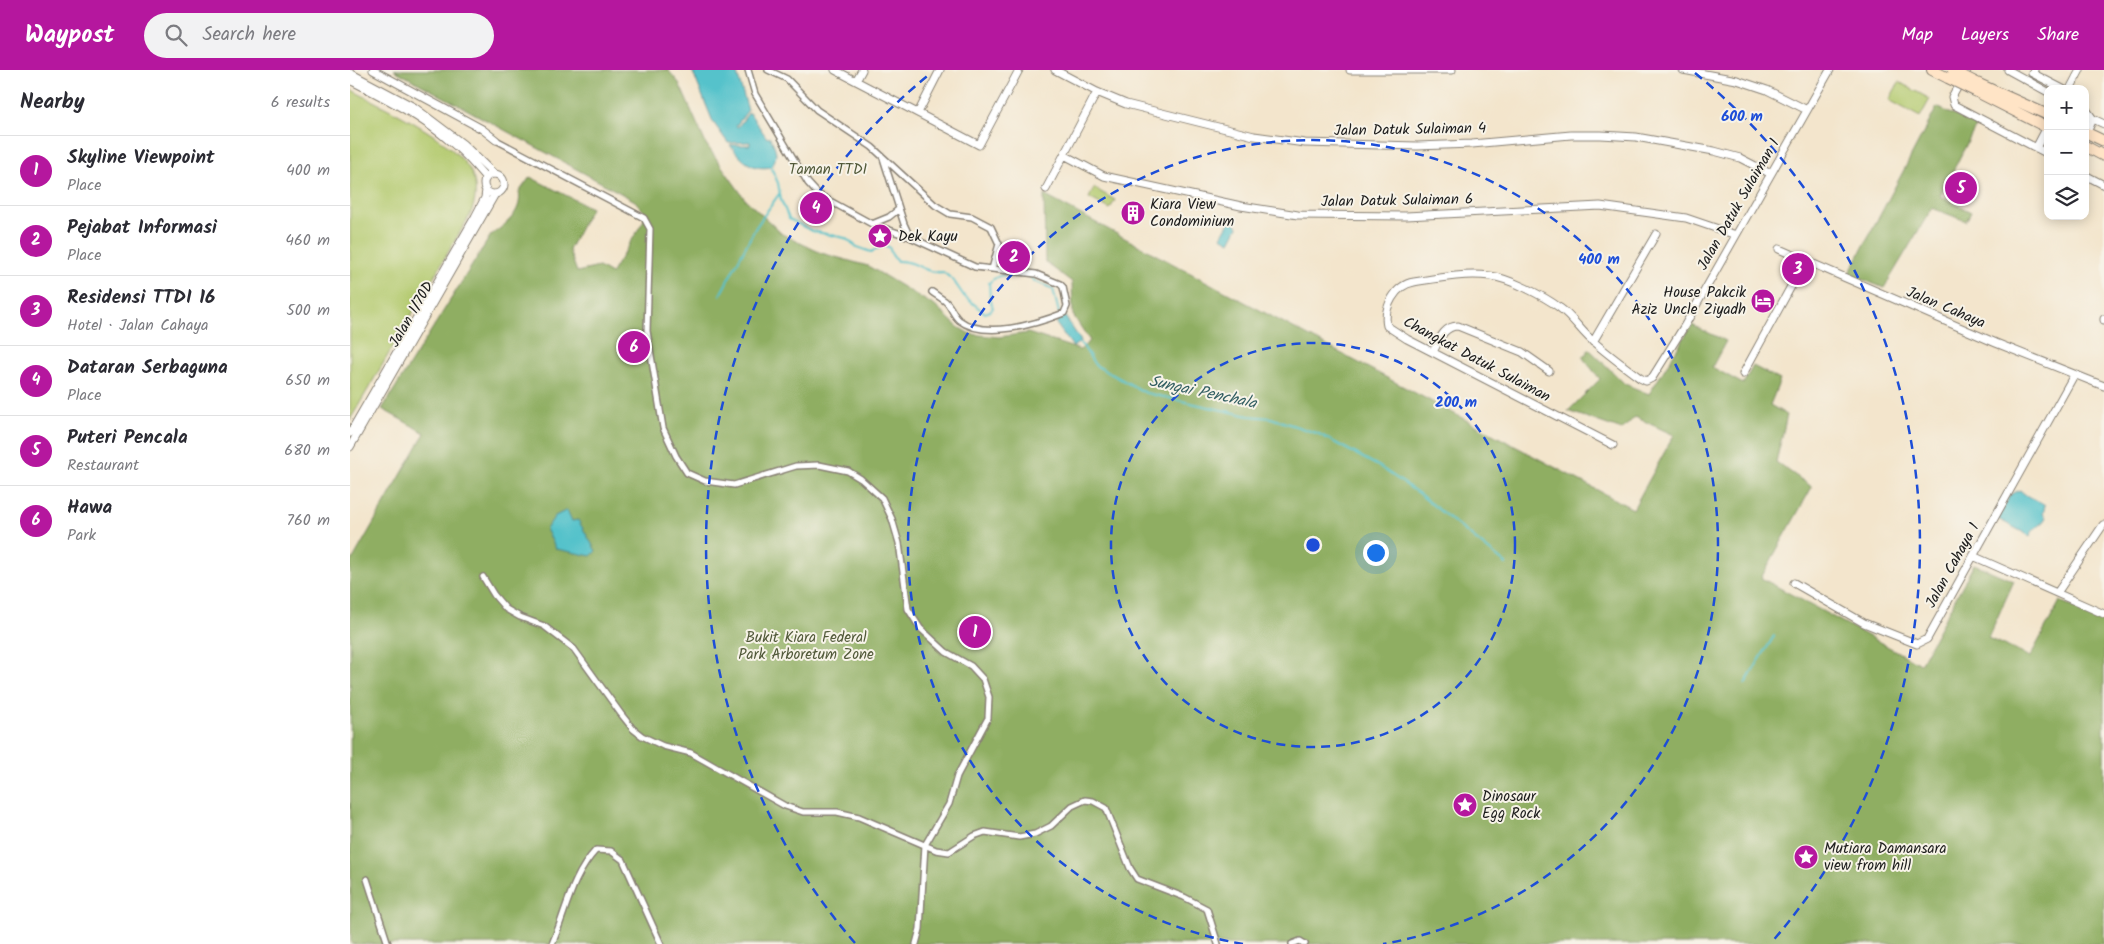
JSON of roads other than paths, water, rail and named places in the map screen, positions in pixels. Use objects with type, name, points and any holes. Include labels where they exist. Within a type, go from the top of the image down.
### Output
[{"type":"main road","points":[[1932,70],[1951,73],[2044,126]]},
{"type":"main road","points":[[1977,88],[2044,113]]},
{"type":"main road","points":[[2089,134],[2104,141]]},
{"type":"main road","points":[[2089,148],[2104,156]]},
{"type":"street","points":[[373,70],[482,129],[496,140],[644,218],[650,229],[646,331],[658,404],[663,428],[676,456],[687,473],[705,481],[734,485],[796,466],[819,465],[848,471],[871,486],[882,498],[892,519],[899,543],[908,608],[920,628],[946,652],[971,666],[983,679],[989,697],[988,718],[956,776],[949,804],[925,845],[920,929],[916,944]]},
{"type":"street","points":[[748,70],[756,94],[808,183],[819,194],[872,224],[910,238],[975,267],[1036,274],[1060,284],[1064,287],[1067,306],[1064,313],[1034,324],[997,329],[974,328],[958,319],[945,301],[932,292]]},
{"type":"street","points":[[768,70],[791,82],[805,99],[883,157],[935,205],[950,214],[972,217],[991,227],[999,244],[992,270]]},
{"type":"street","points":[[835,70],[979,145],[1019,70]]},
{"type":"street","points":[[856,81],[862,70]]},
{"type":"street","points":[[918,113],[940,70]]},
{"type":"street","name":"Jalan Datuk Sulaiman 4","points":[[1056,70],[1097,92],[1126,104],[1254,136],[1305,143],[1417,146],[1472,144],[1571,135],[1636,137],[1714,151],[1740,158],[1771,174]]},
{"type":"street","points":[[1350,70],[1452,70]]},
{"type":"street","points":[[1683,70],[1737,80],[1767,90],[1807,110]]},
{"type":"street","name":"Jalan Datuk Sulaiman 1","points":[[1685,325],[1830,70]]},
{"type":"street","points":[[1967,70],[1952,96],[1954,105],[2044,152]]},
{"type":"street","points":[[2008,70],[2044,90]]},
{"type":"street","points":[[2034,70],[2032,73],[2055,85]]},
{"type":"street","points":[[2072,85],[2080,70]]},
{"type":"street","points":[[350,73],[414,107],[463,144],[494,174],[500,176],[504,182],[502,190],[495,194],[486,190],[484,184],[486,178],[494,174]]},
{"type":"street","points":[[350,80],[401,106],[429,125],[451,142],[486,178]]},
{"type":"street","points":[[1046,189],[1097,92]]},
{"type":"street","points":[[2089,114],[2092,119]]},
{"type":"street","points":[[2089,117],[2104,124]]},
{"type":"street","points":[[2087,130],[2092,119]]},
{"type":"street","points":[[2036,148],[2047,130]]},
{"type":"street","name":"Jalan Datuk Sulaiman 6","points":[[1064,155],[1104,176],[1241,206],[1298,215],[1406,216],[1600,206],[1686,218],[1736,235]]},
{"type":"street","points":[[883,157],[910,238]]},
{"type":"street","points":[[2089,177],[2104,185]]},
{"type":"street","name":"Jalan 1/70D","points":[[350,433],[475,217],[485,198],[486,190]]},
{"type":"street","name":"Jalan 1/70D","points":[[350,447],[495,194]]},
{"type":"street","points":[[872,224],[889,217],[899,208]]},
{"type":"street","points":[[1593,342],[1656,234]]},
{"type":"street","name":"Jalan Cahaya","points":[[1779,250],[2104,386]]},
{"type":"street","points":[[1743,374],[1805,261]]},
{"type":"street","name":"Changkat Datuk Sulaiman","points":[[1612,445],[1407,340],[1387,326],[1385,318],[1396,291],[1406,283],[1457,275],[1492,276],[1521,287],[1560,308],[1593,342],[1646,381],[1652,378],[1685,325]]},
{"type":"street","points":[[1432,352],[1446,328],[1458,326],[1522,352],[1549,372]]},
{"type":"street","name":"Jalan Cahaya 1","points":[[1794,583],[1864,623],[1917,644],[1927,639],[2074,375]]},
{"type":"street","points":[[2057,593],[2103,525]]},
{"type":"street","points":[[1973,556],[2104,614]]},
{"type":"street","points":[[483,577],[494,595],[506,609],[520,617],[544,626],[574,649],[621,714],[633,729],[642,736],[663,746],[691,754],[785,806],[803,812],[837,812],[859,817],[925,845],[943,852],[949,852],[974,836],[985,832],[1019,837],[1035,834],[1051,826],[1072,806],[1085,800],[1093,801],[1106,808],[1130,868],[1137,879],[1184,897],[1207,909],[1218,944]]},
{"type":"street","points":[[552,944],[576,879],[586,861],[596,850],[611,850],[623,860],[661,944]]},
{"type":"street","points":[[367,879],[388,944]]},
{"type":"street","points":[[1292,944],[1300,941],[1305,944]]},
{"type":"water","points":[[692,70],[736,70],[748,110],[736,126],[738,127],[749,112],[767,138],[770,137],[774,145],[776,156],[771,167],[758,167],[747,163],[730,145],[750,145],[750,142],[728,143],[713,122]]},
{"type":"water","points":[[1231,219],[1238,227],[1230,242],[1221,237]]},
{"type":"water","points":[[1064,315],[1081,341],[1073,347],[1057,325],[1057,318]]},
{"type":"water","points":[[2020,490],[2027,496],[2045,505],[2043,514],[2046,517],[2030,536],[1998,519],[2010,495]]},
{"type":"water","points":[[567,510],[572,521],[578,520],[596,551],[591,556],[556,549],[546,529],[555,516]]},
{"type":"waterway","name":"Sungai Penchala","points":[[770,165],[778,183],[781,200],[789,219],[812,231],[845,238],[857,247],[871,252],[883,246],[889,247],[897,261],[904,261],[930,271],[943,272],[953,280],[964,296],[985,313],[993,308],[989,283],[996,277],[1010,274],[1024,275]]},
{"type":"waterway","points":[[720,295],[756,227],[779,194]]},
{"type":"waterway","name":"Sungai Penchala","points":[[1029,275],[1034,281],[1053,289],[1059,313]]},
{"type":"waterway","name":"Sungai Penchala","points":[[1076,341],[1083,346],[1095,365],[1146,393],[1249,416],[1271,418],[1319,434],[1380,467],[1418,493],[1506,564]]},
{"type":"waterway","points":[[1745,684],[1774,636]]},
{"type":"place","name":"Puteri Pencala","points":[[1961,188]]},
{"type":"place","name":"Dataran Serbaguna","points":[[816,208]]},
{"type":"place","name":"Kiara View Condominium","points":[[1133,213]]},
{"type":"place","name":"Dek Kayu","points":[[880,236]]},
{"type":"place","name":"Pejabat Informasi","points":[[1014,257]]},
{"type":"place","name":"Residensi TTDI 16","points":[[1798,269]]},
{"type":"place","name":"House Pakcik Aziz Uncle Ziyadh","points":[[1763,301]]},
{"type":"place","name":"Hawa","points":[[634,347]]},
{"type":"place","name":"Skyline Viewpoint","points":[[975,632]]},
{"type":"place","name":"Dinosaur Egg Rock","points":[[1465,805]]},
{"type":"place","name":"Mutiara Damansara view from hill","points":[[1806,857]]},
{"type":"park label","name":"Taman TTDI","points":[[828,169]]},
{"type":"park label","name":"Bukit Kiara Federal Park Arboretum Zone","points":[[806,646]]}]
